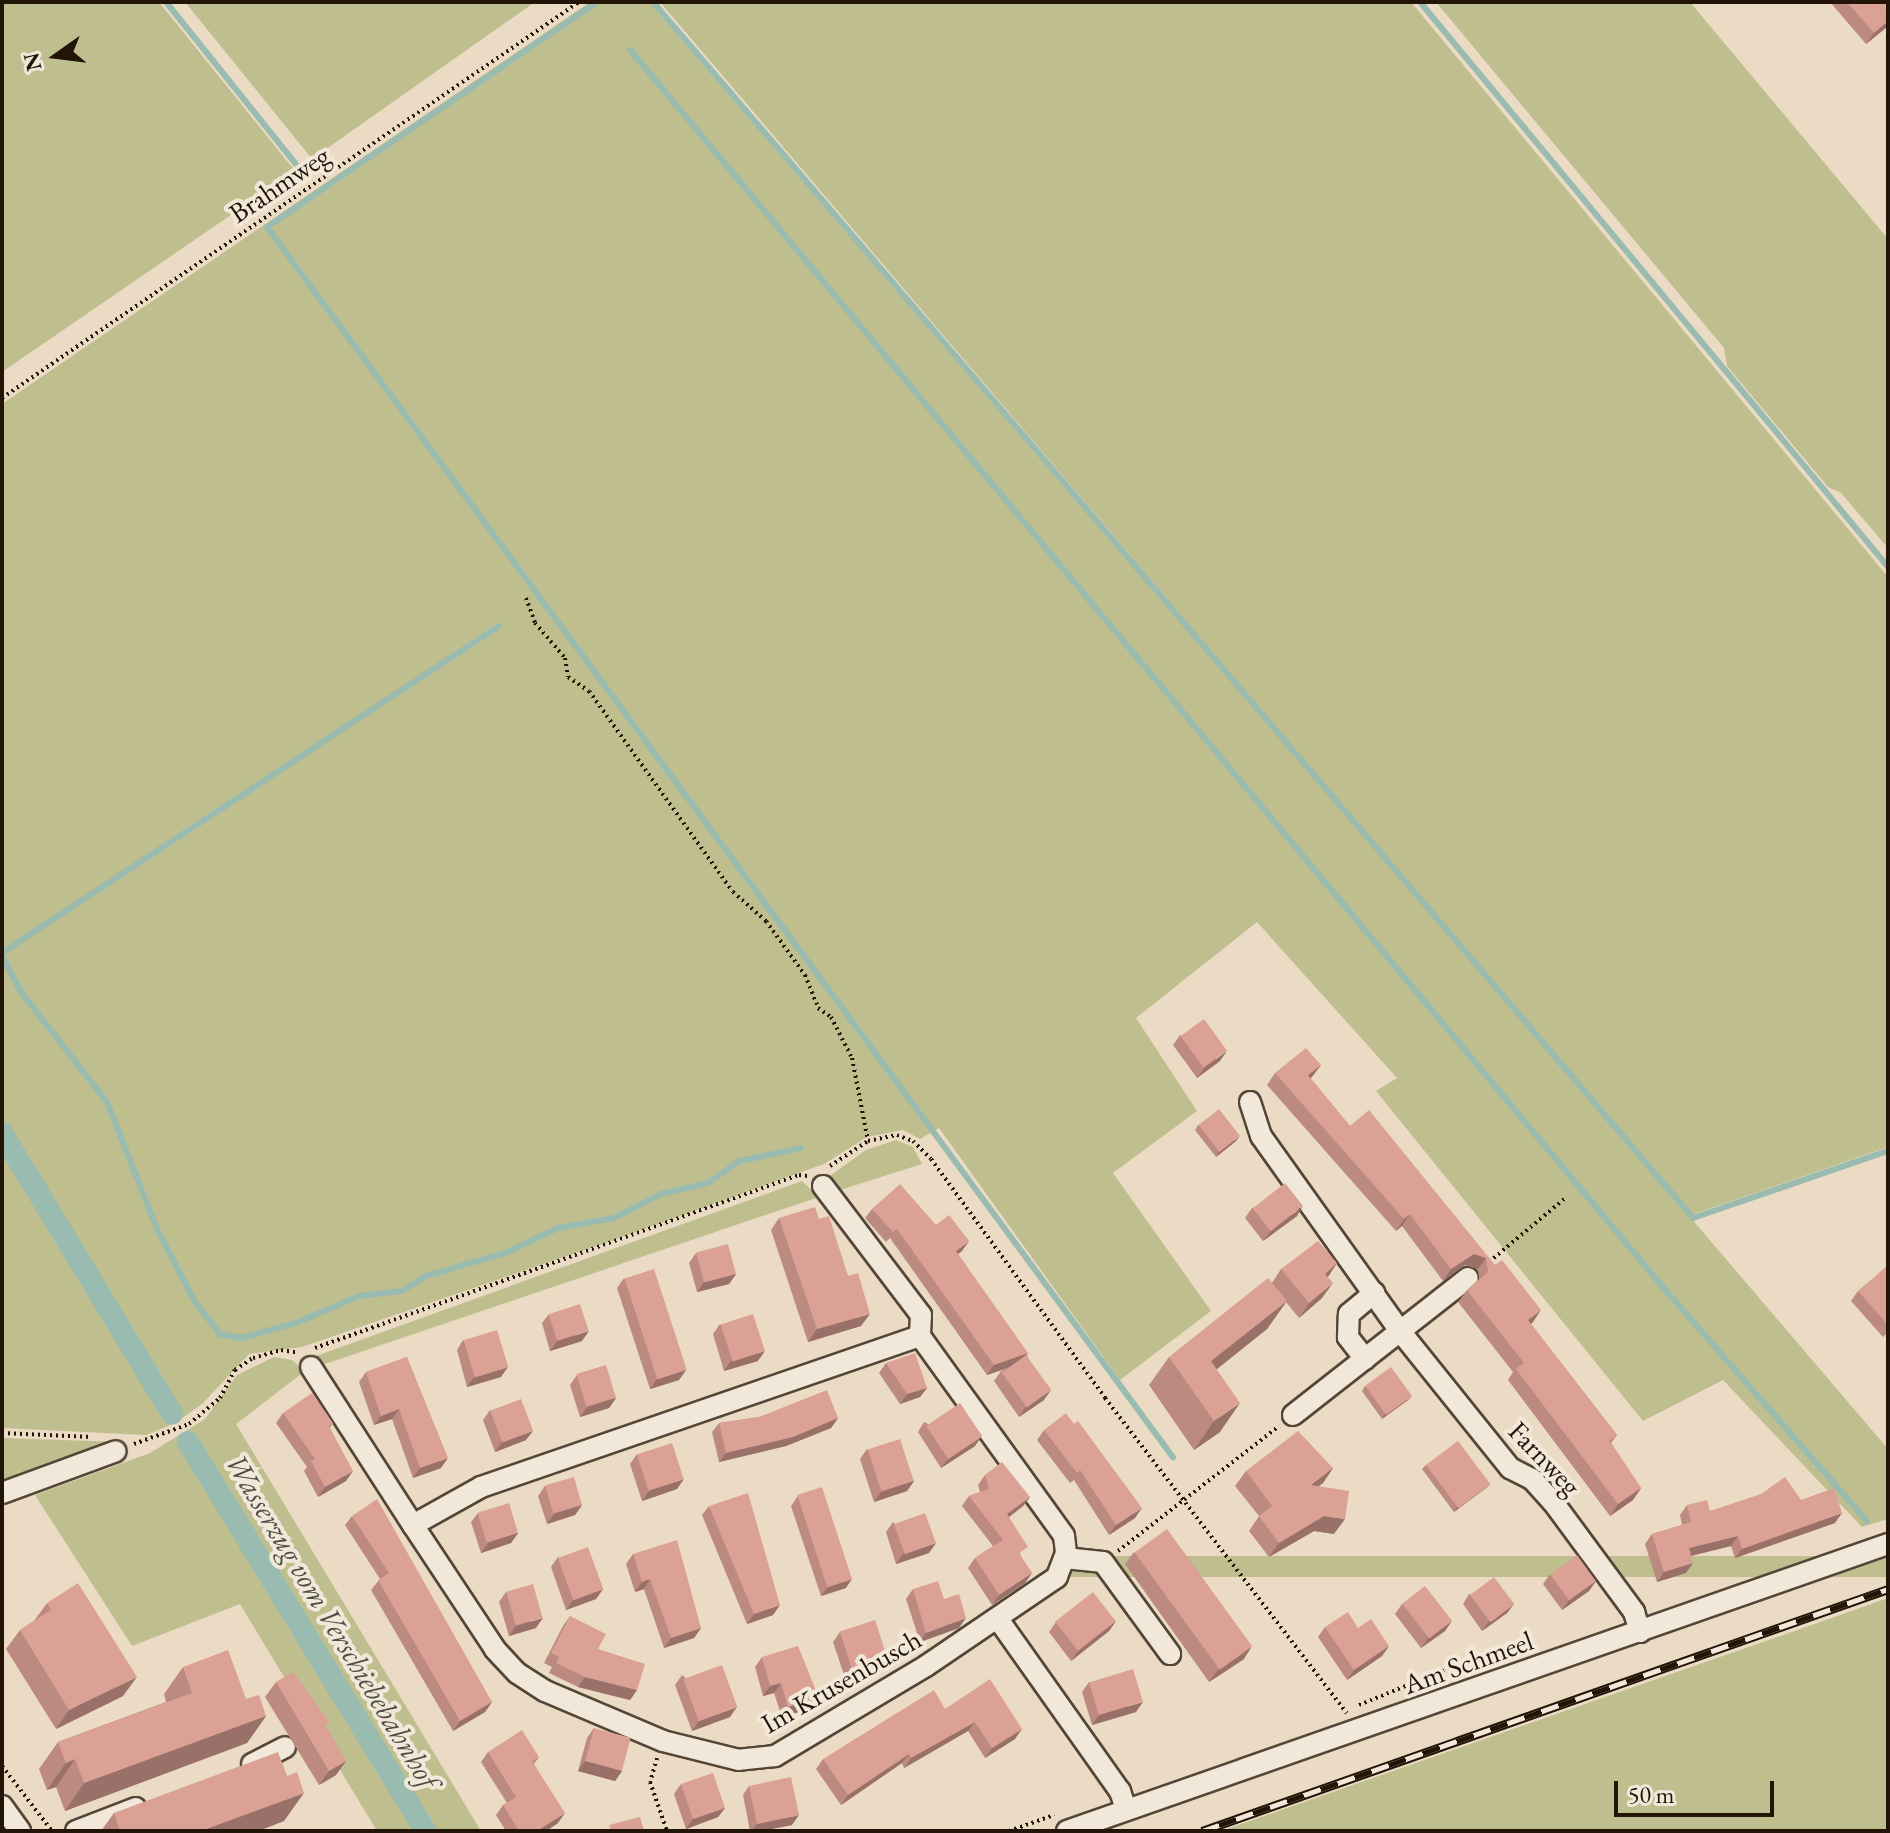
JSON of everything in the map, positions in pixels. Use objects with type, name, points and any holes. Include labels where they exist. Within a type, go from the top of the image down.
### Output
[{"type":"street","name":"Farnweg","points":[[1250,1102],[1261,1136],[1400,1331],[1510,1468],[1532,1479],[1553,1502],[1634,1612],[1640,1632]]},
{"type":"street","points":[[823,1186],[921,1315],[920,1336],[1064,1536],[1065,1558],[1103,1562],[1170,1654]]},
{"type":"street","points":[[1293,1415],[1468,1278]]},
{"type":"street","points":[[1365,1359],[1348,1337],[1349,1314],[1374,1293]]},
{"type":"street","points":[[413,1525],[481,1487],[920,1336]]},
{"type":"street","name":"Im Krusenbusch","points":[[305,1360],[495,1649],[517,1673],[545,1691],[663,1741],[739,1760],[775,1756],[998,1619],[1057,1577],[1065,1558]]},
{"type":"street","points":[[2,1493],[118,1442]]},
{"type":"street","name":"Am Schmeel","points":[[1067,1831],[1888,1544]]},
{"type":"street","points":[[998,1619],[1120,1791],[1126,1810]]},
{"type":"street","points":[[234,1771],[285,1747]]},
{"type":"street","points":[[76,1831],[162,1798]]},
{"type":"street","points":[[2,1806],[20,1831]]},
{"type":"path","name":"Brahmweg","points":[[2,398],[579,2]]},
{"type":"path","points":[[526,598],[535,623],[565,658],[568,677],[589,691],[733,892],[766,921],[805,975],[818,1008],[831,1017],[852,1058],[868,1141]]},
{"type":"path","points":[[1468,1278],[1564,1199]]},
{"type":"path","points":[[2,1433],[118,1442],[147,1439],[189,1424],[220,1398],[235,1370],[253,1358],[281,1350],[305,1360]]},
{"type":"path","points":[[1103,1562],[1293,1415]]},
{"type":"path","points":[[663,1741],[650,1782],[667,1831]]},
{"type":"path","points":[[2,1766],[52,1831]]},
{"type":"shaded area","points":[[2,2],[159,2],[295,171],[2,372]]},
{"type":"shaded area","points":[[185,2],[535,2],[312,159]]},
{"type":"shaded area","points":[[590,2],[649,2],[1377,850],[1888,1449],[1888,1519],[1862,1527],[1723,1380],[1643,1421],[1376,1091],[1397,1078],[1257,922],[1136,1018],[1197,1111],[1113,1173],[1211,1311],[1120,1380],[939,1128],[920,1139],[903,1130],[867,1137],[824,1164],[605,1243],[302,1347],[249,1354],[202,1404],[178,1421],[2,1130],[2,404]]},
{"type":"shaded area","points":[[660,2],[1411,2],[1888,577],[1888,1147],[1691,1215]]},
{"type":"shaded area","points":[[1436,2],[1690,2],[1888,239],[1888,548],[1841,493],[1828,487],[1727,366],[1724,348]]},
{"type":"shaded area","points":[[2,1139],[176,1423],[146,1435],[2,1428]]},
{"type":"shaded area","points":[[896,1140],[913,1147],[922,1164],[837,1191],[827,1178],[866,1150]]},
{"type":"shaded area","points":[[802,1181],[819,1197],[322,1365],[316,1356]]},
{"type":"shaded area","points":[[274,1357],[292,1360],[305,1371],[236,1424],[481,1831],[377,1831],[240,1604],[132,1646],[35,1495],[150,1453],[205,1419],[237,1375]]},
{"type":"shaded area","points":[[2,1438],[122,1442],[2,1486]]},
{"type":"shaded area","points":[[1055,1556],[1888,1556],[1888,1577],[1055,1577]]},
{"type":"shaded area","points":[[1888,1598],[1888,1831],[1221,1831],[1803,1628]]},
{"type":"building","points":[[1847,2],[1888,2],[1888,21],[1874,33]]},
{"type":"building","points":[[1204,1019],[1227,1051],[1203,1068],[1181,1036]]},
{"type":"building","points":[[1306,1048],[1321,1065],[1308,1075],[1350,1126],[1369,1110],[1495,1265],[1502,1260],[1541,1310],[1528,1320],[1617,1435],[1609,1441],[1641,1488],[1618,1504],[1516,1369],[1524,1363],[1467,1290],[1488,1272],[1486,1258],[1474,1254],[1451,1269],[1410,1214],[1404,1219],[1275,1073]]},
{"type":"building","points":[[1219,1109],[1240,1136],[1219,1152],[1199,1125]]},
{"type":"building","points":[[1285,1183],[1303,1206],[1271,1231],[1253,1208]]},
{"type":"building","points":[[900,1184],[936,1225],[949,1215],[969,1241],[956,1251],[1028,1353],[994,1365],[897,1229],[893,1232],[872,1209]]},
{"type":"building","points":[[815,1207],[819,1219],[829,1216],[848,1276],[858,1273],[870,1314],[817,1329],[779,1218]]},
{"type":"building","points":[[1318,1241],[1337,1263],[1325,1274],[1333,1283],[1309,1303],[1281,1269]]},
{"type":"building","points":[[728,1244],[736,1274],[704,1282],[696,1253]]},
{"type":"building","points":[[1888,1267],[1888,1325],[1858,1291]]},
{"type":"building","points":[[654,1269],[687,1370],[657,1379],[625,1279]]},
{"type":"building","points":[[1268,1278],[1287,1301],[1211,1361],[1240,1403],[1214,1421],[1169,1357]]},
{"type":"building","points":[[580,1304],[589,1331],[557,1341],[549,1314]]},
{"type":"building","points":[[753,1314],[765,1351],[733,1362],[721,1325]]},
{"type":"building","points":[[497,1330],[508,1367],[475,1378],[464,1340]]},
{"type":"building","points":[[915,1353],[927,1388],[907,1394],[886,1363]]},
{"type":"building","points":[[1026,1355],[1051,1390],[1027,1407],[1002,1373]]},
{"type":"building","points":[[407,1357],[448,1458],[420,1468],[399,1409],[381,1416],[366,1372]]},
{"type":"building","points":[[606,1365],[616,1398],[586,1407],[576,1374]]},
{"type":"building","points":[[1391,1367],[1412,1396],[1386,1415],[1365,1386]]},
{"type":"building","points":[[827,1390],[838,1418],[793,1437],[726,1453],[719,1423],[759,1417]]},
{"type":"building","points":[[312,1393],[333,1423],[329,1426],[353,1471],[325,1487],[311,1461],[315,1459],[283,1413]]},
{"type":"building","points":[[521,1399],[533,1431],[502,1443],[490,1411]]},
{"type":"building","points":[[960,1403],[982,1436],[948,1459],[926,1426]]},
{"type":"building","points":[[1066,1413],[1074,1424],[1078,1421],[1142,1508],[1116,1525],[1080,1470],[1077,1473],[1044,1430]]},
{"type":"building","points":[[1298,1431],[1333,1468],[1311,1485],[1349,1491],[1345,1519],[1324,1516],[1279,1543],[1259,1516],[1272,1506],[1246,1471]]},
{"type":"building","points":[[900,1439],[914,1481],[881,1491],[868,1450]]},
{"type":"building","points":[[1458,1441],[1490,1484],[1459,1508],[1426,1465]]},
{"type":"building","points":[[672,1443],[684,1479],[649,1491],[637,1454]]},
{"type":"building","points":[[1002,1462],[1030,1497],[1007,1514],[1028,1547],[1019,1553],[1032,1573],[999,1595],[975,1558],[1003,1540],[969,1496],[989,1489],[985,1475]]},
{"type":"building","points":[[574,1477],[582,1505],[553,1513],[545,1485]]},
{"type":"building","points":[[1785,1477],[1801,1500],[1834,1488],[1842,1513],[1742,1549],[1738,1536],[1689,1548],[1693,1563],[1664,1572],[1652,1534],[1691,1522],[1687,1505],[1707,1500],[1710,1511],[1761,1494]]},
{"type":"building","points":[[822,1487],[852,1579],[827,1587],[797,1495]]},
{"type":"building","points":[[748,1493],[780,1605],[754,1614],[709,1506]]},
{"type":"building","points":[[377,1499],[492,1702],[460,1721],[378,1580],[389,1573],[352,1516]]},
{"type":"building","points":[[509,1503],[518,1533],[487,1542],[477,1513]]},
{"type":"building","points":[[925,1513],[936,1543],[905,1554],[894,1524]]},
{"type":"building","points":[[1167,1529],[1252,1646],[1220,1670],[1135,1553]]},
{"type":"building","points":[[677,1540],[701,1628],[671,1638],[650,1579],[642,1582],[633,1554]]},
{"type":"building","points":[[588,1547],[603,1589],[573,1600],[558,1558]]},
{"type":"building","points":[[1577,1555],[1596,1581],[1569,1600],[1550,1574]]},
{"type":"building","points":[[1494,1577],[1514,1604],[1491,1622],[1470,1595]]},
{"type":"building","points":[[938,1581],[944,1599],[959,1594],[966,1618],[926,1633],[913,1589]]},
{"type":"building","points":[[78,1583],[137,1677],[69,1710],[20,1630],[51,1610],[47,1603]]},
{"type":"building","points":[[533,1584],[543,1618],[516,1625],[506,1592]]},
{"type":"building","points":[[1425,1586],[1452,1621],[1429,1639],[1402,1604]]},
{"type":"building","points":[[1093,1592],[1116,1621],[1078,1651],[1055,1622]]},
{"type":"building","points":[[1348,1612],[1358,1628],[1371,1619],[1389,1646],[1354,1670],[1325,1627]]},
{"type":"building","points":[[570,1616],[606,1634],[598,1649],[645,1664],[637,1690],[585,1677],[556,1663],[559,1657],[551,1653]]},
{"type":"building","points":[[875,1620],[887,1657],[852,1669],[840,1631]]},
{"type":"building","points":[[798,1646],[819,1698],[788,1707],[781,1683],[770,1686],[762,1657]]},
{"type":"building","points":[[228,1650],[246,1699],[259,1695],[266,1716],[84,1783],[75,1759],[66,1763],[58,1742],[192,1693],[183,1667]]},
{"type":"building","points":[[722,1665],[737,1707],[699,1721],[683,1679]]},
{"type":"building","points":[[1133,1669],[1143,1702],[1099,1715],[1089,1682]]},
{"type":"building","points":[[293,1672],[330,1723],[325,1725],[346,1761],[329,1771],[276,1682]]},
{"type":"building","points":[[990,1679],[1022,1729],[992,1748],[975,1722],[911,1758],[909,1754],[848,1795],[823,1759],[934,1690],[945,1709]]},
{"type":"building","points":[[594,1728],[631,1738],[622,1771],[585,1761]]},
{"type":"building","points":[[522,1730],[539,1757],[532,1761],[565,1813],[537,1831],[519,1831],[503,1805],[516,1797],[488,1752]]},
{"type":"building","points":[[278,1752],[287,1776],[297,1772],[304,1793],[201,1831],[120,1831],[114,1813]]},
{"type":"building","points":[[713,1773],[725,1808],[693,1819],[681,1784]]},
{"type":"building","points":[[791,1777],[799,1815],[757,1824],[749,1786]]},
{"type":"building","points":[[640,1817],[644,1831],[611,1831],[609,1825]]},
{"type":"waterway","points":[[166,2],[298,167]]},
{"type":"waterway","points":[[597,2],[267,227],[1173,1457]]},
{"type":"waterway","points":[[653,2],[1693,1218],[1888,1151]]},
{"type":"waterway","points":[[1420,2],[1888,567]]},
{"type":"waterway","points":[[630,50],[1668,1293],[1867,1521]]},
{"type":"waterway","points":[[2,953],[499,626]]},
{"type":"waterway","points":[[2,956],[21,992],[107,1102],[157,1229],[195,1302],[220,1334],[241,1338],[296,1323],[359,1296],[402,1291],[426,1276],[505,1253],[558,1228],[614,1218],[661,1194],[708,1183],[740,1161],[801,1148]]},
{"type":"waterway","name":"Wasserzug vom Verschiebebahnhof","points":[[2,1133],[172,1414]]},
{"type":"waterway","name":"Wasserzug vom Verschiebebahnhof","points":[[188,1442],[425,1831]]},
{"type":"railway","points":[[1202,1831],[1888,1589]]}]
